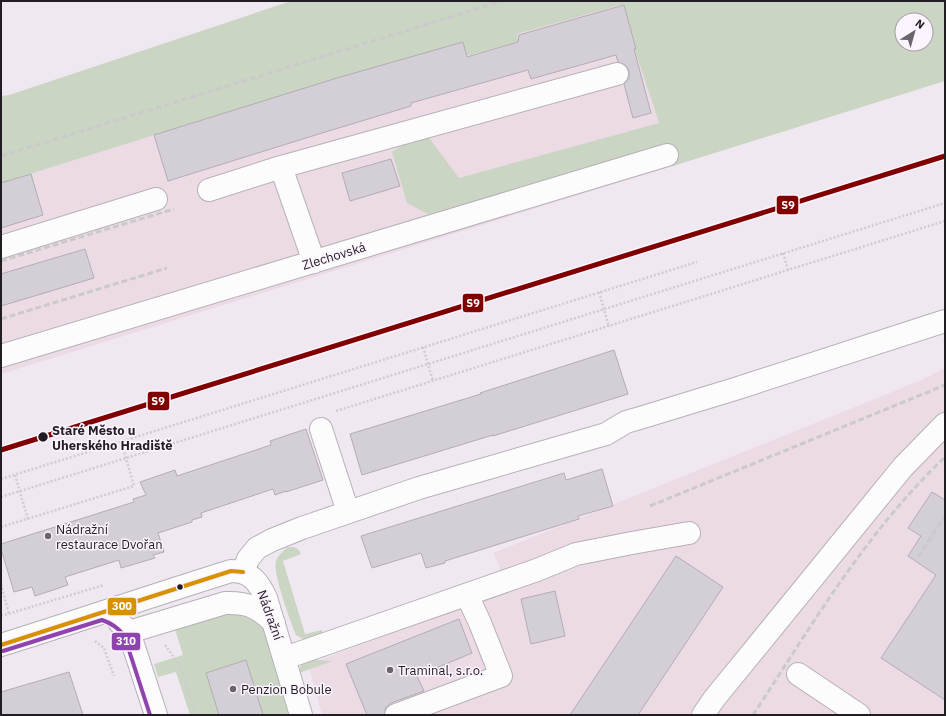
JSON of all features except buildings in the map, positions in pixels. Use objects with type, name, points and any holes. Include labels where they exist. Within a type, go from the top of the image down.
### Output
[{"type":"street","points":[[209,190],[281,168],[617,74]]},
{"type":"street","name":"Zlechovská","points":[[1,356],[667,155]]},
{"type":"street","points":[[281,168],[314,262]]},
{"type":"street","points":[[1,247],[156,199]]},
{"type":"street","points":[[1,645],[102,614],[148,597],[230,571],[243,572],[252,553],[263,545],[302,528],[348,512],[419,488],[606,434],[626,422],[735,389],[945,321]]},
{"type":"street","points":[[703,715],[714,699],[903,467],[945,424]]},
{"type":"street","points":[[321,429],[348,512]]},
{"type":"street","points":[[285,658],[537,570],[576,554],[689,533]]},
{"type":"street","name":"Nádražní","points":[[243,572],[256,580],[262,590],[274,622],[301,715]]},
{"type":"street","points":[[396,715],[501,676],[467,595]]},
{"type":"street","points":[[132,642],[225,603],[237,602],[247,604],[265,614],[274,622]]},
{"type":"street","points":[[102,614],[114,618],[125,627],[132,642],[156,715]]},
{"type":"street","points":[[798,674],[859,715]]},
{"type":"path","points":[[1,497],[945,202]]},
{"type":"path","points":[[321,429],[318,416],[609,327],[945,221]]},
{"type":"path","points":[[783,253],[788,270]]},
{"type":"path","points":[[1,479],[697,262]]},
{"type":"path","points":[[599,292],[609,327]]},
{"type":"path","points":[[423,347],[434,381]]},
{"type":"path","points":[[1,527],[134,486],[120,442]]},
{"type":"path","points":[[15,474],[28,519]]},
{"type":"path","points":[[1,616],[109,583]]},
{"type":"path","points":[[1,584],[9,614]]},
{"type":"path","points":[[109,661],[132,642],[169,640]]},
{"type":"path","points":[[181,667],[196,715]]},
{"type":"path","points":[[258,698],[267,694],[274,686],[292,682]]},
{"type":"shaded area","points":[[619,1],[673,166],[1,374],[1,129]]},
{"type":"shaded area","points":[[945,368],[945,715],[322,715],[308,664],[506,592],[499,565],[493,553],[919,381]]},
{"type":"green space","points":[[291,1],[945,1],[945,81],[673,166],[667,148],[428,214],[407,203],[392,152],[410,139],[427,135],[459,178],[659,123],[620,5],[517,34],[518,42],[466,56],[463,42],[231,111],[1,183],[1,96],[9,95]]},
{"type":"green space","points":[[288,547],[296,548],[301,554],[283,561],[305,634],[322,630],[323,633],[306,641],[296,635],[277,576],[276,561]]},
{"type":"green space","points":[[222,613],[248,618],[259,625],[269,636],[295,715],[190,715],[176,672],[158,677],[154,664],[183,655],[174,626]]},
{"type":"green space","points":[[315,657],[316,660],[333,661],[299,673],[301,665]]},
{"type":"railway","points":[[1,156],[502,1]]},
{"type":"railway","points":[[1,261],[174,209]]},
{"type":"railway","points":[[1,319],[167,268]]},
{"type":"railway","points":[[650,506],[945,385]]},
{"type":"railway","points":[[753,715],[819,614],[865,548],[916,486],[945,457]]},
{"type":"railway","points":[[918,557],[945,516]]},
{"type":"transit line","name":"S9","points":[[1,450],[945,156]]},
{"type":"transit line","name":"300","points":[[1,645],[231,571],[243,572]]},
{"type":"transit line","name":"310","points":[[3,651],[102,620],[105,621],[114,626],[124,635],[150,715]]},
{"type":"place","name":"Staré Město u Uherského Hradiště","points":[[43,437]]},
{"type":"place","name":"Nádražní restaurace Dvořan","points":[[48,536]]},
{"type":"place","name":"Traminal, s.r.o.","points":[[390,670]]},
{"type":"place","name":"Penzion Bobule","points":[[233,689]]}]
